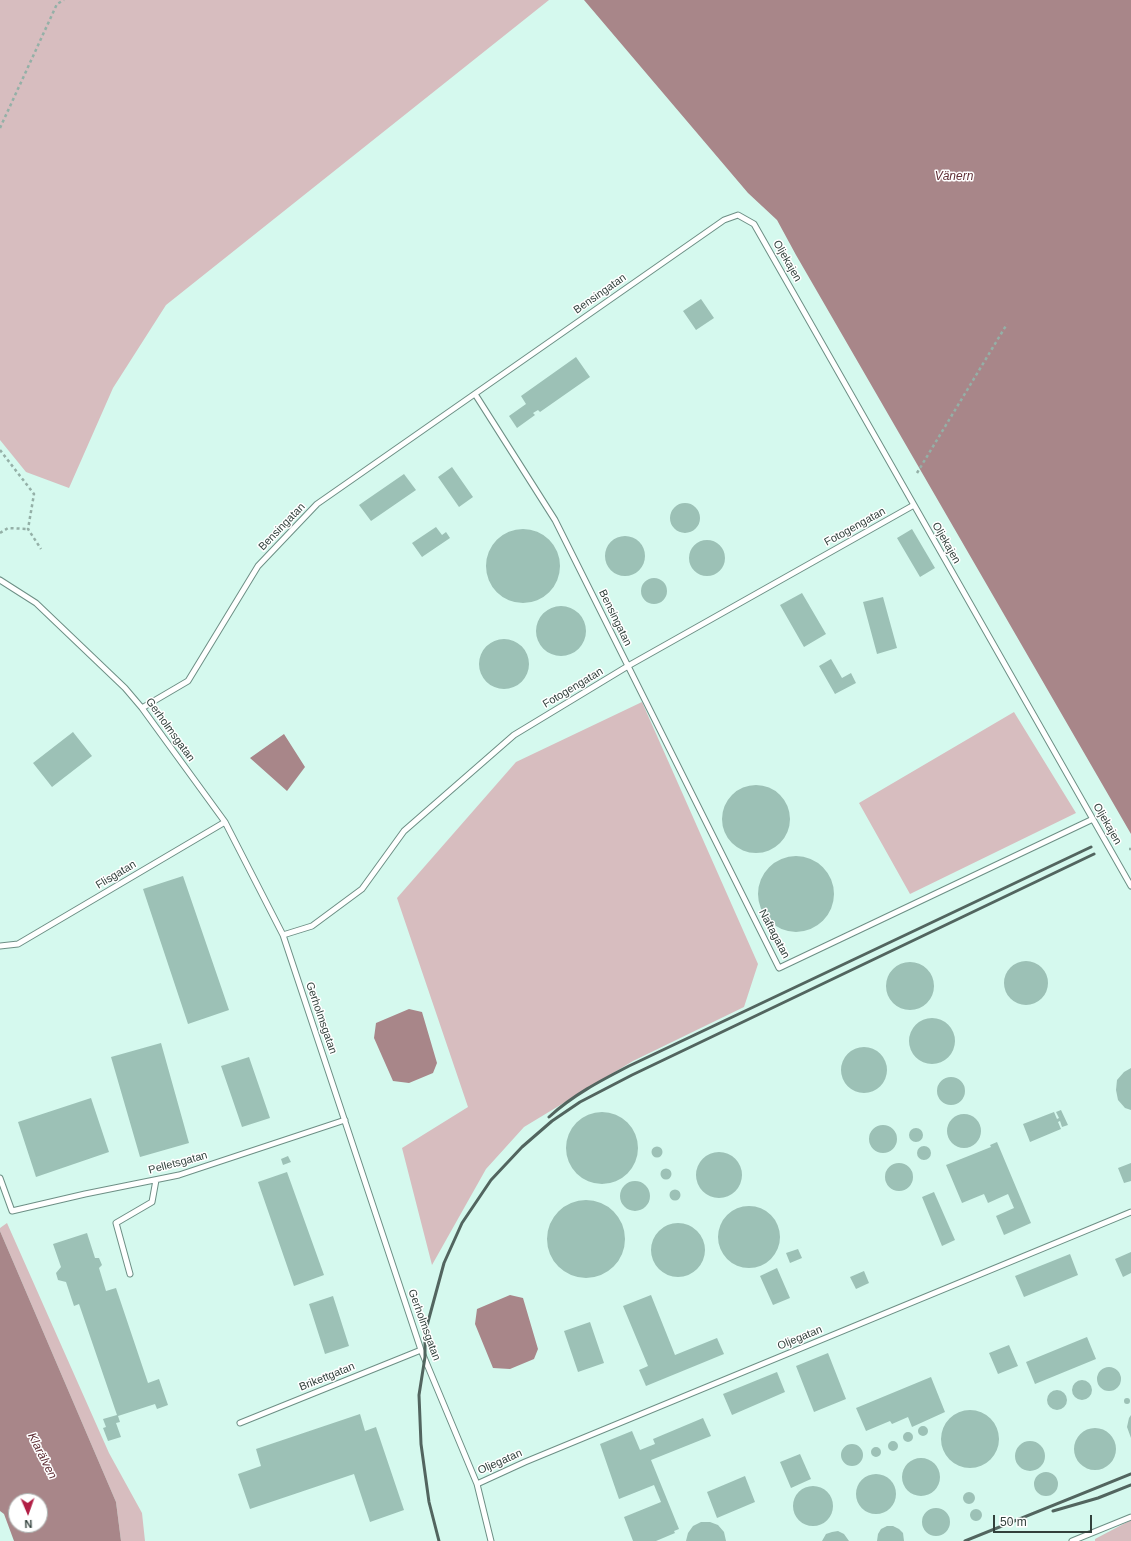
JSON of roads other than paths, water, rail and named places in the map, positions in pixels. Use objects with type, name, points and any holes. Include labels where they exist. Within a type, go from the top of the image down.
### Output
[{"type":"lane","name":"Bensingatan","points":[[142,708],[188,681],[258,566],[317,504],[724,220],[738,216]]},
{"type":"lane","name":"Oljekajen","points":[[738,216],[754,224],[1131,886]]},
{"type":"lane","name":"Bensingatan","points":[[475,394],[555,520],[628,666]]},
{"type":"lane","name":"Fotogengatan","points":[[282,935],[312,926],[362,889],[404,831],[514,735],[628,666],[914,505]]},
{"type":"lane","name":"Gerholmsgatan","points":[[0,580],[36,602],[125,688],[142,708],[225,822],[282,935],[421,1350],[477,1484],[491,1541]]},
{"type":"lane","name":"Naftagatan","points":[[628,666],[779,968],[1093,819]]},
{"type":"lane","name":"Flisgatan","points":[[0,946],[18,944],[225,822]]},
{"type":"lane","name":"Pelletsgatan","points":[[0,1178],[12,1211],[179,1175],[345,1120]]},
{"type":"lane","points":[[130,1274],[116,1223],[152,1202],[156,1180]]},
{"type":"lane","name":"Oljegatan","points":[[477,1484],[525,1462],[1131,1212]]},
{"type":"lane","name":"Brikettgatan","points":[[240,1423],[421,1350]]},
{"type":"lane","points":[[1072,1541],[1131,1517]]},
{"type":"water","name":"Vänern","points":[[584,0],[1131,0],[1131,834],[777,220],[748,193]]},
{"type":"water","points":[[284,734],[305,767],[287,791],[250,758]]},
{"type":"water","points":[[409,1009],[422,1012],[437,1063],[433,1073],[409,1083],[393,1081],[374,1038],[376,1023]]},
{"type":"water","name":"Klarälven","points":[[0,1231],[116,1502],[121,1541],[14,1541],[11,1533],[48,1533],[48,1493],[8,1493],[8,1525],[4,1514],[0,1511]]},
{"type":"water","points":[[510,1295],[523,1298],[538,1349],[534,1359],[510,1369],[493,1368],[475,1324],[477,1309]]},
{"type":"railway","points":[[549,1117],[577,1095],[629,1066],[1091,847]]},
{"type":"railway","points":[[439,1541],[429,1502],[421,1444],[419,1395],[425,1357],[425,1333],[444,1263],[462,1223],[491,1180],[522,1147],[552,1121],[580,1102],[632,1075],[1094,854]]},
{"type":"railway","points":[[965,1541],[1131,1474]]},
{"type":"railway","points":[[1053,1511],[1098,1498],[1131,1485]]}]
